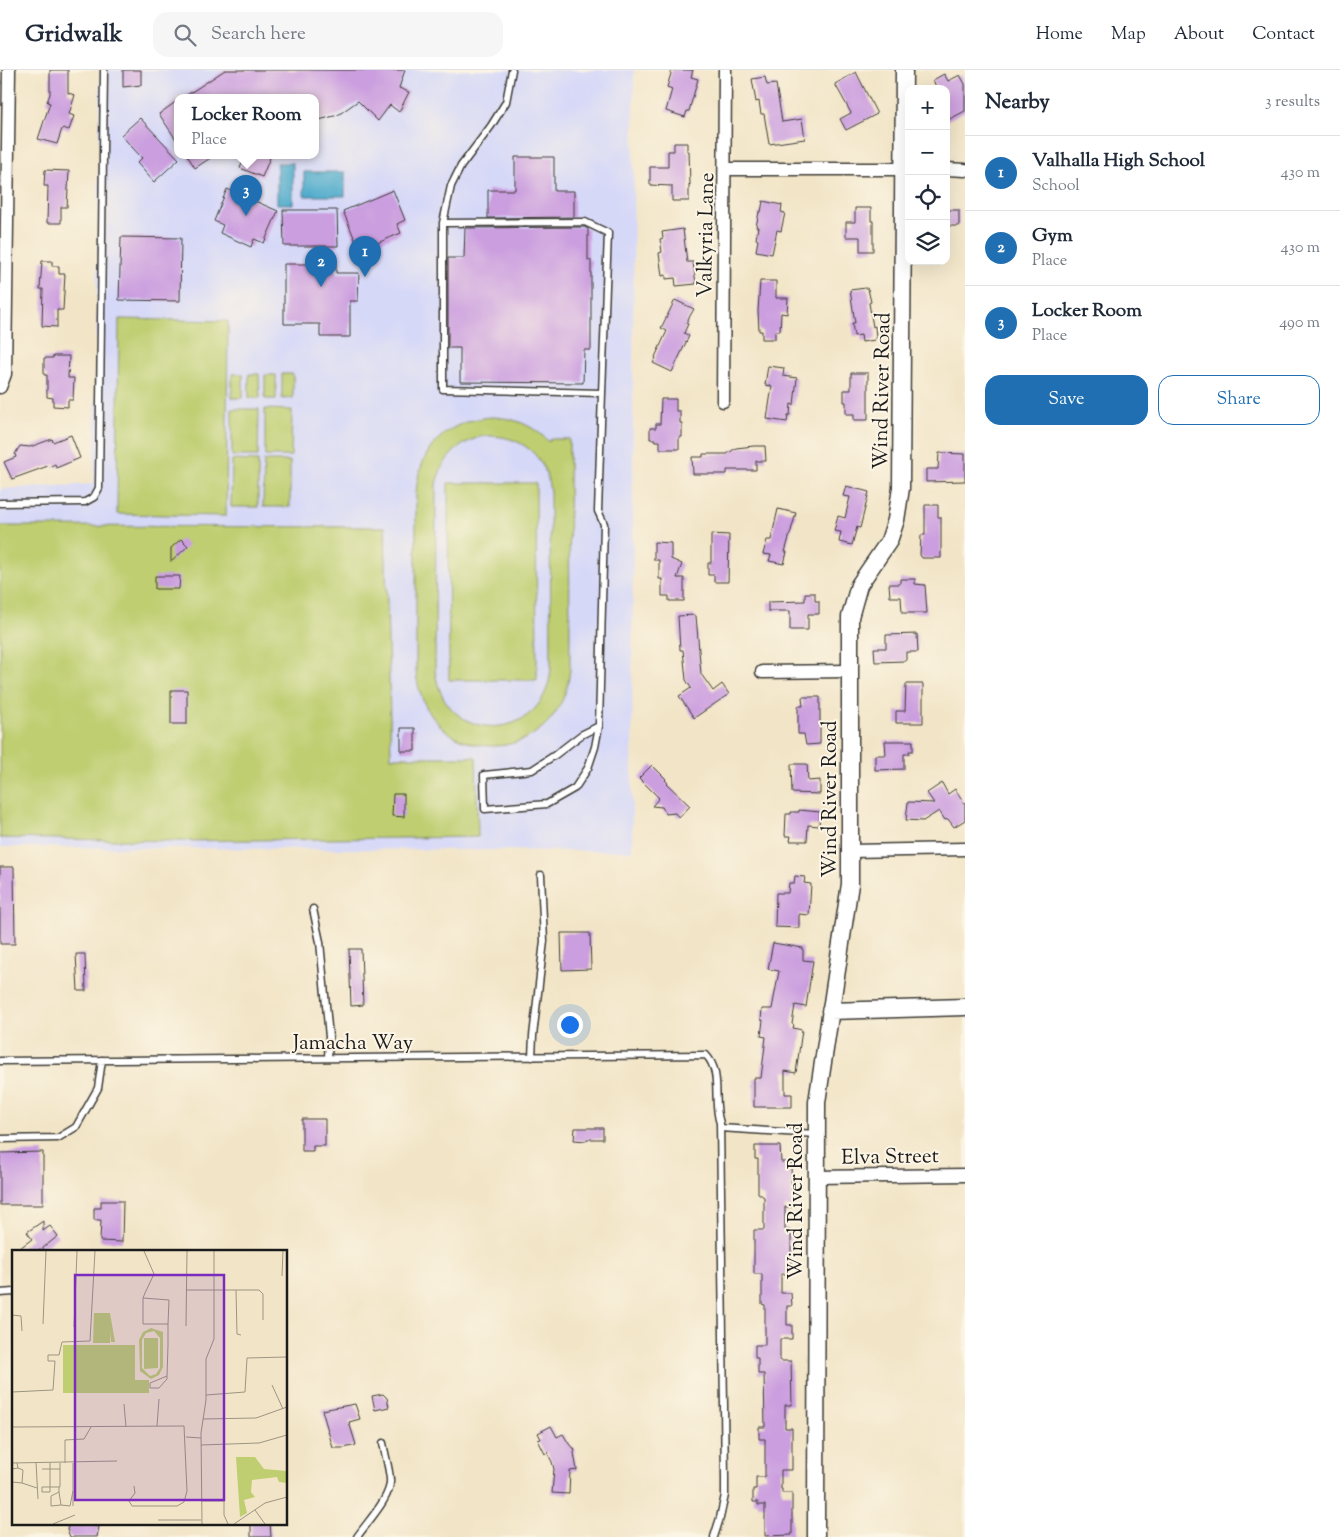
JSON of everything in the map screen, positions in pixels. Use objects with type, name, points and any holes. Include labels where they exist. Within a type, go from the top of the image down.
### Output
[{"type":"street","points":[[0,387],[5,374],[9,70]]},
{"type":"street","name":"Valkyria Lane","points":[[723,401],[726,70]]},
{"type":"street","name":"Wind River Road","points":[[904,70],[905,130]]},
{"type":"street","points":[[726,169],[905,169]]},
{"type":"street","points":[[950,169],[965,170]]},
{"type":"street","name":"Wind River Road","points":[[816,1537],[817,1102],[850,884],[850,616],[859,585],[889,541],[896,520],[901,488],[906,175]]},
{"type":"street","points":[[762,672],[850,671]]},
{"type":"street","points":[[850,851],[965,849]]},
{"type":"street","points":[[830,1011],[965,1008]]},
{"type":"street","name":"Elva Street","points":[[816,1178],[965,1176]]},
{"type":"lane","points":[[0,503],[85,502],[94,497],[99,488],[104,70]]},
{"type":"lane","points":[[512,70],[506,102],[492,126],[461,166],[450,186],[443,223],[443,389],[602,393]]},
{"type":"lane","points":[[443,223],[585,222],[608,233],[598,511],[604,524],[599,726],[595,748],[588,768],[575,788],[547,804],[485,809],[484,776],[532,770],[581,735],[599,726]]},
{"type":"lane","points":[[532,1057],[544,941],[541,875]]},
{"type":"lane","points":[[314,909],[320,942],[329,1037],[328,1058]]},
{"type":"lane","name":"Jamacha Way","points":[[0,1061],[706,1055],[713,1062],[716,1076],[717,1115],[720,1128]]},
{"type":"lane","points":[[0,1139],[58,1138],[76,1127],[98,1088],[102,1060]]},
{"type":"lane","points":[[714,1537],[723,1503],[725,1477],[720,1128],[816,1134]]},
{"type":"lane","points":[[357,1537],[384,1500],[388,1491],[390,1480],[383,1443]]},
{"type":"shaded area","points":[[100,70],[634,70],[632,851],[0,847],[0,489],[94,484]]},
{"type":"green space","points":[[119,319],[228,321],[226,516],[117,514]]},
{"type":"green space","points":[[232,374],[243,374],[243,398],[232,398]]},
{"type":"green space","points":[[249,374],[259,374],[260,398],[249,398]]},
{"type":"green space","points":[[282,374],[293,374],[293,398],[282,399]]},
{"type":"green space","points":[[265,375],[276,375],[276,399],[265,399]]},
{"type":"green space","points":[[232,409],[259,409],[258,456],[232,456]]},
{"type":"green space","points":[[265,409],[292,410],[291,456],[265,456]]},
{"type":"green space","points":[[492,417],[516,421],[537,431],[549,442],[550,439],[569,439],[570,669],[561,703],[543,727],[519,741],[492,746],[465,741],[442,727],[424,703],[416,670],[416,493],[418,477],[423,463],[438,439],[449,430],[476,419]],"holes":[[[483,436],[497,436],[520,443],[530,449],[544,468],[548,480],[550,493],[551,669],[545,694],[531,712],[514,723],[494,726],[474,723],[456,713],[442,695],[435,670],[436,484],[442,467],[452,453],[474,439]]]},
{"type":"green space","points":[[232,460],[258,461],[258,507],[231,507]]},
{"type":"green space","points":[[264,461],[290,461],[290,507],[263,507]]},
{"type":"green space","points":[[448,483],[536,483],[537,680],[449,680]]},
{"type":"green space","points":[[0,526],[385,527],[391,757],[476,757],[478,837],[178,841],[0,838]]},
{"type":"water","points":[[277,163],[293,163],[293,204],[277,204]]},
{"type":"water","points":[[304,172],[345,172],[345,196],[304,196]]},
{"type":"building","points":[[50,70],[68,70],[68,93],[75,95],[69,114],[74,116],[69,130],[62,129],[57,144],[38,139],[50,103],[47,102],[50,94]]},
{"type":"building","points":[[123,70],[141,70],[141,85],[123,87]]},
{"type":"building","points":[[225,70],[405,70],[399,88],[409,92],[399,112],[390,105],[378,121],[358,101],[338,115],[319,120],[319,94],[189,94]]},
{"type":"building","points":[[672,70],[693,70],[691,77],[698,79],[689,111],[687,111],[685,117],[666,111],[672,89],[667,87]]},
{"type":"building","points":[[856,72],[877,114],[846,130],[840,119],[851,113],[835,84]]},
{"type":"building","points":[[944,74],[948,81],[960,75],[965,84],[965,111],[950,119],[950,85],[935,85],[933,80]]},
{"type":"building","points":[[765,77],[767,85],[776,84],[782,122],[802,119],[805,139],[769,144],[764,114],[761,114],[759,101],[756,102],[752,79]]},
{"type":"building","points":[[174,103],[174,136],[159,114]]},
{"type":"building","points":[[140,118],[174,154],[174,159],[179,159],[154,182],[137,163],[142,158],[121,135]]},
{"type":"building","points":[[674,143],[687,143],[687,151],[689,151],[689,201],[672,201],[672,186],[650,185],[650,167],[668,167],[668,151],[674,151]]},
{"type":"building","points":[[515,157],[554,157],[554,191],[574,191],[574,217],[488,218],[488,190],[515,190]]},
{"type":"building","points":[[189,159],[209,159],[195,168]]},
{"type":"building","points":[[244,159],[269,159],[262,177],[240,168]]},
{"type":"building","points":[[45,170],[69,171],[67,207],[61,207],[61,223],[47,223],[48,186],[44,186]]},
{"type":"building","points":[[227,189],[278,211],[264,243],[254,239],[251,247],[220,233],[223,225],[214,221]]},
{"type":"building","points":[[393,190],[405,220],[397,224],[401,233],[368,247],[365,238],[356,242],[343,211]]},
{"type":"building","points":[[763,201],[782,205],[781,212],[785,213],[781,231],[777,230],[772,254],[756,251],[758,227],[756,227]]},
{"type":"building","points":[[855,208],[871,208],[873,251],[860,251],[860,237],[846,237],[846,222],[855,222]]},
{"type":"building","points":[[283,210],[337,210],[338,246],[284,246]]},
{"type":"building","points":[[950,210],[959,210],[959,226],[950,226]]},
{"type":"building","points":[[584,227],[588,229],[588,260],[591,260],[591,350],[584,350],[583,383],[460,382],[460,348],[448,348],[448,258],[464,258],[465,228]]},
{"type":"building","points":[[683,229],[687,262],[693,262],[696,284],[676,286],[675,278],[666,279],[666,275],[662,276],[659,253],[662,252],[660,239],[663,238],[662,232]]},
{"type":"building","points":[[121,237],[181,238],[180,301],[119,300]]},
{"type":"building","points":[[42,261],[52,261],[52,266],[59,266],[59,274],[65,274],[63,310],[57,310],[57,327],[42,326],[43,289],[40,289]]},
{"type":"building","points":[[284,264],[336,264],[336,273],[359,273],[358,301],[350,301],[350,337],[320,337],[320,324],[284,324]]},
{"type":"building","points":[[760,281],[776,281],[776,298],[788,298],[787,314],[781,313],[780,331],[775,331],[775,339],[762,339],[762,331],[759,331]]},
{"type":"building","points":[[868,289],[871,302],[869,303],[876,338],[875,340],[862,342],[861,335],[854,336],[852,323],[855,323],[850,290]]},
{"type":"building","points":[[675,300],[694,309],[686,323],[688,324],[684,333],[689,336],[672,372],[653,363],[667,331],[661,328]]},
{"type":"building","points":[[53,356],[69,356],[68,378],[74,378],[73,400],[68,400],[68,407],[53,406],[53,398],[47,397],[47,375],[44,375],[44,358],[53,358]]},
{"type":"building","points":[[768,366],[784,368],[783,376],[797,378],[794,405],[791,404],[787,422],[767,419],[772,386],[765,385]]},
{"type":"building","points":[[851,373],[868,373],[868,420],[854,420],[854,414],[846,414],[844,390],[851,390]]},
{"type":"building","points":[[661,399],[676,399],[676,411],[680,411],[680,423],[682,423],[682,437],[679,437],[679,449],[660,449],[660,441],[650,439],[650,428],[656,428],[656,424],[660,424]]},
{"type":"building","points":[[71,435],[80,458],[56,468],[55,464],[12,479],[4,462],[16,457],[15,454],[20,446],[30,447],[52,439],[53,442]]},
{"type":"building","points":[[765,446],[766,461],[756,461],[756,470],[727,470],[727,474],[693,474],[692,457],[703,457],[703,454],[727,454],[736,448]]},
{"type":"building","points":[[939,453],[965,454],[965,481],[926,482],[926,469],[938,469]]},
{"type":"building","points":[[846,486],[869,492],[860,528],[857,527],[852,545],[839,542],[841,532],[834,531],[838,516],[845,518],[850,497],[843,496]]},
{"type":"building","points":[[925,505],[938,505],[938,517],[941,517],[941,558],[922,558],[920,555],[921,535],[925,535]]},
{"type":"building","points":[[778,509],[796,513],[785,552],[787,552],[784,564],[769,561],[771,555],[763,554],[767,540],[771,540]]},
{"type":"building","points":[[711,534],[729,535],[728,582],[714,582],[714,575],[708,575],[708,563],[711,563]]},
{"type":"building","points":[[181,539],[188,546],[171,562],[171,548]]},
{"type":"building","points":[[654,542],[671,543],[671,559],[682,564],[677,578],[684,578],[684,601],[669,601],[669,596],[662,596],[662,579],[659,579],[659,560],[654,560]]},
{"type":"building","points":[[155,576],[180,576],[179,589],[155,589]]},
{"type":"building","points":[[900,579],[915,579],[915,584],[925,585],[927,613],[902,613],[901,597],[890,597],[889,584],[900,584]]},
{"type":"building","points":[[805,593],[815,593],[815,601],[819,601],[819,614],[808,614],[808,630],[790,630],[790,611],[768,611],[768,602],[805,601]]},
{"type":"building","points":[[678,616],[696,616],[701,674],[713,691],[722,684],[729,694],[694,718],[679,696],[691,688],[686,680],[683,650],[680,650]]},
{"type":"building","points":[[917,634],[918,652],[906,652],[906,661],[875,662],[874,648],[886,648],[886,635]]},
{"type":"building","points":[[906,684],[923,684],[923,723],[896,723],[896,711],[905,711]]},
{"type":"building","points":[[171,690],[187,690],[187,724],[171,724]]},
{"type":"building","points":[[802,697],[820,697],[820,744],[806,745],[804,734],[798,734],[798,706],[803,706]]},
{"type":"building","points":[[401,728],[415,728],[415,751],[401,751]]},
{"type":"building","points":[[885,741],[913,741],[913,751],[909,751],[909,754],[904,754],[904,769],[875,770],[875,755],[886,755]]},
{"type":"building","points":[[791,764],[807,764],[808,781],[820,780],[820,794],[792,793]]},
{"type":"building","points":[[652,765],[666,779],[667,784],[690,806],[679,818],[675,813],[666,814],[662,807],[652,806],[659,798],[639,778]]},
{"type":"building","points":[[942,783],[948,794],[955,789],[965,804],[965,820],[954,827],[948,819],[945,820],[939,811],[923,821],[906,820],[908,802],[934,803],[927,793]]},
{"type":"building","points":[[393,794],[404,794],[404,817],[392,816]]},
{"type":"building","points":[[799,810],[820,812],[819,826],[808,825],[807,841],[790,841],[791,836],[785,836],[786,814],[799,812]]},
{"type":"building","points":[[0,867],[14,867],[15,944],[0,944]]},
{"type":"building","points":[[795,876],[805,877],[804,883],[811,884],[809,915],[799,914],[799,928],[775,927],[776,893],[788,893],[789,883],[794,883]]},
{"type":"building","points":[[561,933],[590,933],[591,969],[562,970]]},
{"type":"building","points":[[773,943],[803,948],[803,960],[813,961],[806,1007],[795,1005],[792,1024],[794,1025],[793,1028],[802,1030],[796,1073],[785,1071],[785,1094],[792,1094],[792,1107],[754,1107],[754,1078],[761,1078],[766,1037],[761,1036],[762,1009],[772,1009],[779,971],[768,969]]},
{"type":"building","points":[[349,949],[361,949],[363,1005],[351,1006]]},
{"type":"building","points":[[76,954],[85,954],[86,991],[78,991]]},
{"type":"building","points":[[302,1119],[325,1119],[325,1146],[313,1146],[313,1151],[302,1151]]},
{"type":"building","points":[[575,1128],[603,1128],[603,1139],[574,1140]]},
{"type":"building","points":[[755,1146],[780,1146],[781,1162],[791,1162],[792,1207],[785,1207],[785,1230],[791,1230],[791,1274],[781,1274],[781,1293],[791,1293],[792,1306],[787,1306],[787,1325],[792,1325],[792,1339],[780,1339],[780,1361],[791,1361],[792,1405],[785,1405],[785,1428],[792,1428],[792,1470],[781,1470],[781,1489],[782,1493],[792,1493],[792,1535],[765,1536],[765,1505],[758,1505],[758,1502],[753,1502],[753,1489],[756,1489],[756,1477],[765,1477],[765,1439],[759,1439],[759,1427],[765,1427],[764,1374],[758,1374],[758,1358],[755,1358],[755,1345],[765,1345],[765,1305],[762,1304],[762,1274],[754,1274],[754,1230],[764,1230],[764,1197],[758,1193],[758,1159],[755,1159]]},
{"type":"building","points":[[43,1152],[43,1205],[0,1205],[0,1153]]},
{"type":"building","points":[[101,1201],[123,1201],[122,1242],[100,1241],[101,1220],[94,1220],[94,1208],[101,1208]]},
{"type":"building","points":[[43,1221],[43,1231],[50,1226],[58,1236],[43,1250],[17,1250],[32,1239],[27,1232]]},
{"type":"building","points":[[383,1394],[387,1398],[389,1407],[375,1410],[372,1396]]},
{"type":"building","points":[[355,1404],[360,1419],[349,1422],[356,1445],[333,1448],[322,1410]]},
{"type":"building","points":[[551,1426],[557,1437],[563,1434],[575,1450],[577,1470],[570,1471],[569,1494],[552,1493],[554,1469],[547,1452],[545,1454],[538,1440],[541,1439],[538,1433]]},
{"type":"building","points":[[70,1524],[94,1524],[93,1526],[99,1527],[97,1537],[70,1537],[67,1529]]},
{"type":"building","points":[[251,1524],[270,1524],[271,1537],[251,1537]]},
{"type":"place","name":"Locker Room","points":[[246,216]]},
{"type":"place","name":"Valhalla High School","points":[[365,277]]},
{"type":"place","name":"Gym","points":[[321,287]]}]
